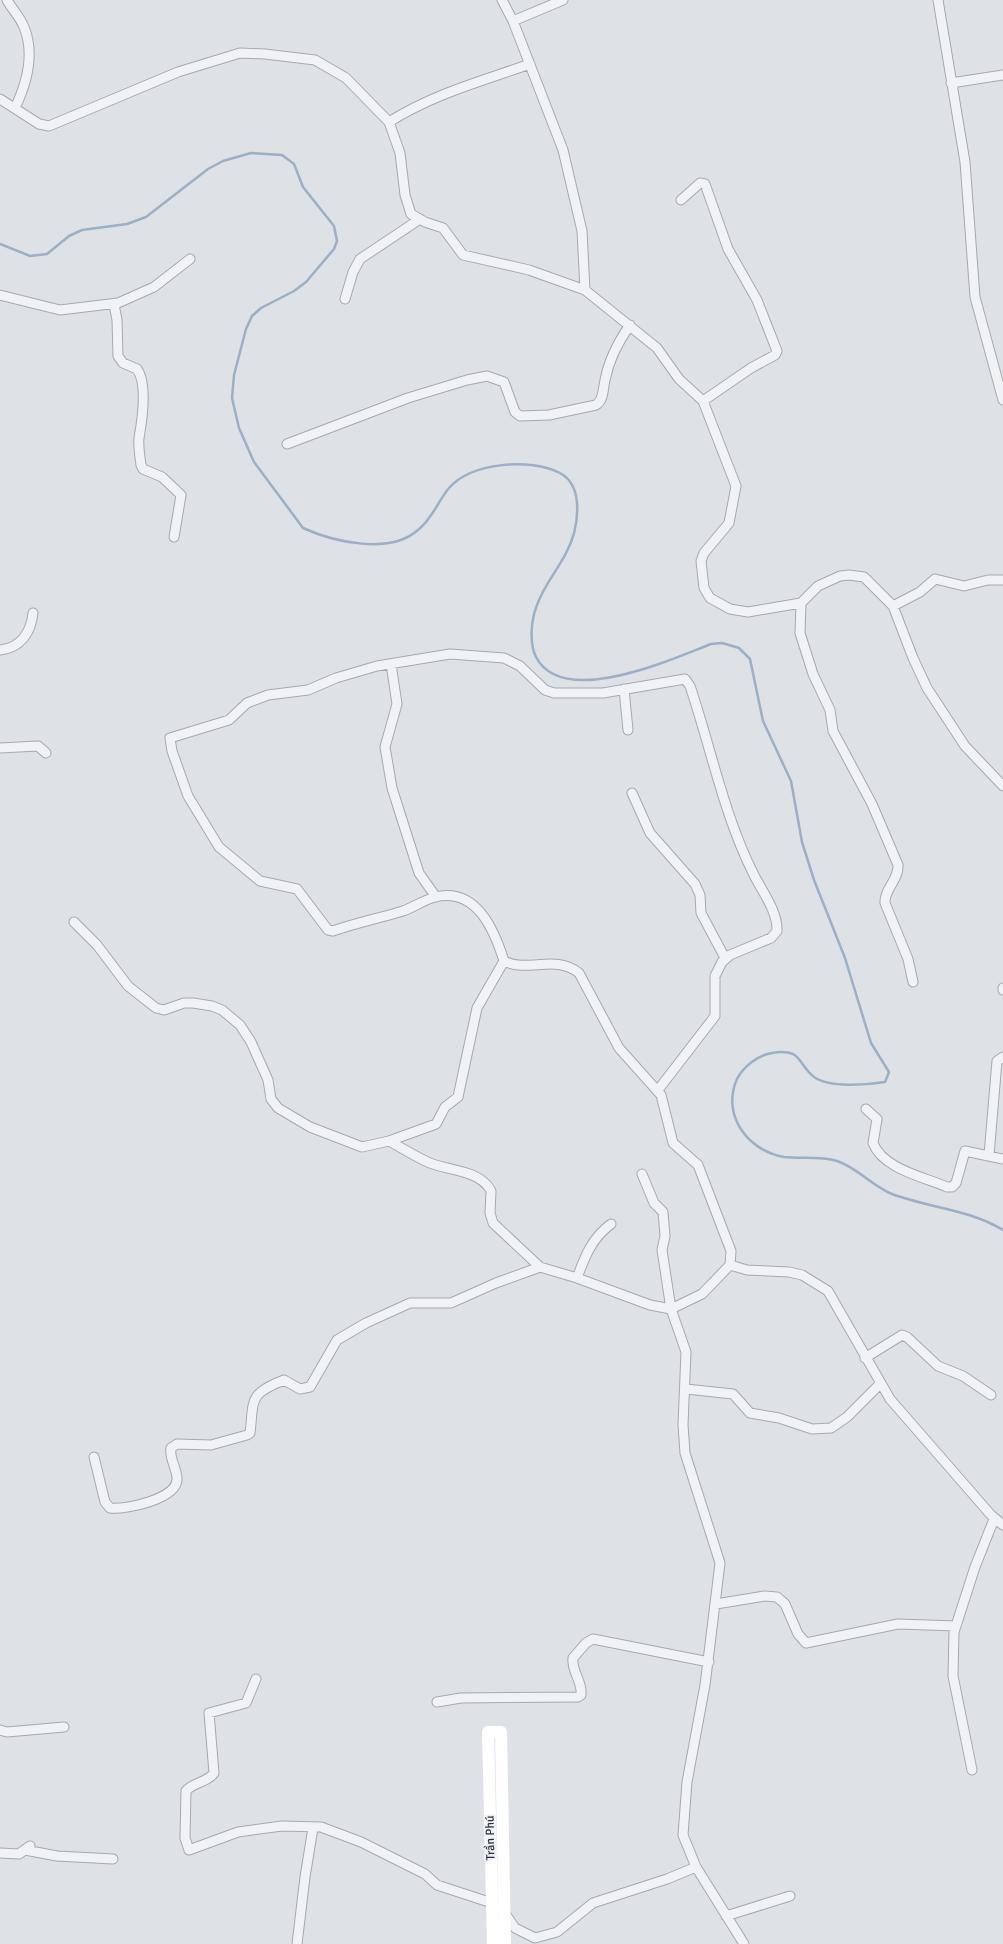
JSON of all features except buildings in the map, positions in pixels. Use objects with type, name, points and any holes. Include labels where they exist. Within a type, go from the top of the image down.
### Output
[{"type":"main road","name":"Trần Phú","points":[[493,1944],[488,1732],[501,1732],[505,1944]]},
{"type":"street","points":[[7,0],[25,28],[30,52],[26,83],[15,108]]},
{"type":"street","points":[[502,0],[513,21],[563,150],[575,191],[582,231],[585,290]]},
{"type":"street","points":[[513,21],[564,0]]},
{"type":"street","points":[[938,0],[965,162],[975,297],[1003,400]]},
{"type":"street","points":[[0,99],[40,124],[49,126],[178,72],[245,52],[296,56],[320,62],[346,78],[389,122],[400,153],[408,208],[411,214],[443,228],[463,256],[528,270],[585,290],[660,351],[680,379],[702,401],[736,486],[728,523],[704,553],[701,561],[706,593],[722,605],[739,612],[801,603],[818,586],[849,575],[864,577],[893,606],[927,688],[964,746],[1003,786]]},
{"type":"street","points":[[389,122],[412,108],[453,90],[530,64]]},
{"type":"street","points":[[951,83],[1003,75]]},
{"type":"street","points":[[681,200],[700,183],[705,184],[728,249],[757,300],[776,351],[775,355],[751,368],[702,401]]},
{"type":"street","points":[[345,299],[353,272],[360,259],[420,219]]},
{"type":"street","points":[[0,295],[60,310],[114,304],[134,298],[154,287],[190,259]]},
{"type":"street","points":[[114,304],[117,320],[118,356],[123,363],[137,369],[141,377],[143,424],[139,438],[141,465],[143,469],[162,477],[181,495],[174,537]]},
{"type":"street","points":[[287,444],[408,398],[483,376],[504,382],[514,412],[520,416],[549,415],[596,405],[601,402],[607,370],[615,350],[630,325]]},
{"type":"street","points":[[893,606],[920,592],[935,579],[964,586],[988,580],[1003,580]]},
{"type":"street","points":[[801,603],[800,633],[813,674],[830,710],[833,731],[872,804],[898,865],[897,875],[886,893],[885,904],[908,959],[913,982]]},
{"type":"street","points":[[0,650],[10,649],[29,632],[33,612]]},
{"type":"street","points":[[389,1141],[430,1163],[474,1175],[485,1182],[491,1191],[490,1213],[493,1223],[540,1267],[577,1278],[650,1305],[671,1309],[702,1294],[730,1265],[731,1251],[700,1168],[672,1143],[664,1105],[658,1090],[619,1048],[578,973],[556,963],[516,966],[504,961],[494,934],[478,910],[461,898],[436,897],[369,921],[333,931],[328,930],[297,889],[260,881],[219,847],[188,796],[169,741],[174,736],[229,720],[253,700],[268,695],[308,690],[364,669],[450,654],[496,656],[520,666],[538,685],[554,694],[590,694],[684,679],[690,686],[714,768],[742,848],[777,924],[777,931],[773,937],[725,958],[717,968],[715,976],[716,1016],[658,1090]]},
{"type":"street","points":[[391,664],[397,707],[389,728],[385,747],[392,788],[416,866],[423,881],[436,897]]},
{"type":"street","points":[[624,689],[628,730]]},
{"type":"street","points":[[0,748],[38,746],[46,753]]},
{"type":"street","points":[[632,793],[650,833],[694,884],[700,895],[701,913],[725,958]]},
{"type":"street","points":[[74,922],[97,945],[128,986],[156,1008],[164,1010],[184,1004],[212,1006],[222,1010],[240,1025],[260,1059],[268,1080],[271,1099],[278,1108],[310,1127],[357,1147],[389,1141],[436,1124],[445,1107],[458,1097],[477,1008],[504,961]]},
{"type":"street","points":[[990,1155],[997,1061],[1003,1057]]},
{"type":"street","points":[[866,1109],[877,1119],[873,1143],[882,1157],[896,1166],[947,1187],[952,1187],[956,1183],[965,1151],[1003,1159]]},
{"type":"street","points":[[642,1174],[654,1203],[663,1212],[665,1236],[662,1250],[671,1309],[686,1352],[686,1389],[683,1425],[685,1453],[718,1555],[720,1574],[709,1662],[687,1782],[683,1827],[685,1843],[696,1867],[744,1944]]},
{"type":"street","points":[[577,1278],[589,1248],[602,1231],[611,1224]]},
{"type":"street","points":[[730,1265],[747,1270],[789,1272],[807,1278],[831,1294],[890,1399],[994,1519],[1003,1525]]},
{"type":"street","points":[[94,1457],[105,1502],[110,1508],[138,1506],[167,1494],[176,1485],[177,1478],[171,1448],[177,1444],[211,1445],[247,1435],[250,1433],[251,1405],[255,1397],[284,1380],[300,1389],[310,1387],[337,1340],[350,1331],[400,1306],[421,1302],[451,1303],[496,1282],[540,1267]]},
{"type":"street","points":[[866,1358],[902,1335],[907,1337],[938,1366],[963,1376],[991,1395]]},
{"type":"street","points":[[686,1389],[733,1394],[750,1414],[779,1418],[819,1429],[837,1424],[880,1384]]},
{"type":"street","points":[[972,1770],[953,1676],[956,1626],[975,1568],[994,1519]]},
{"type":"street","points":[[716,1604],[765,1596],[777,1597],[785,1604],[798,1634],[806,1643],[898,1624],[956,1626]]},
{"type":"street","points":[[437,1702],[480,1697],[578,1697],[581,1695],[582,1688],[573,1666],[573,1658],[586,1643],[593,1639],[709,1662]]},
{"type":"street","points":[[256,1679],[246,1703],[208,1713],[214,1773],[207,1780],[190,1787],[186,1792],[186,1845],[191,1850],[227,1835],[261,1828],[282,1826],[322,1827],[337,1831],[425,1874],[437,1885],[492,1903],[504,1912],[515,1928],[530,1936],[540,1938],[557,1932],[593,1903],[667,1879],[696,1867]]},
{"type":"street","points":[[0,1730],[7,1732],[64,1727]]},
{"type":"street","points":[[297,1944],[313,1828]]},
{"type":"street","points":[[0,1853],[19,1854],[28,1848],[57,1856],[113,1859]]},
{"type":"street","points":[[726,1916],[790,1896]]},
{"type":"waterway","points":[[0,244],[30,256],[47,254],[69,236],[82,230],[127,224],[146,217],[208,169],[223,161],[251,153],[282,155],[294,164],[303,187],[334,226],[337,241],[334,249],[306,282],[294,291],[261,308],[252,316],[246,329],[234,375],[232,398],[239,428],[254,462],[303,528],[330,538],[362,544],[393,542],[406,538],[428,520],[449,488],[459,479],[472,473],[502,465],[518,464],[548,468],[560,473],[574,488],[577,510],[574,533],[570,544],[540,598],[533,617],[532,645],[536,657],[550,672],[569,679],[593,680],[619,676],[671,660],[711,644],[722,643],[739,648],[750,659],[763,721],[791,781],[802,842],[814,880],[845,958],[871,1043],[889,1072],[885,1082],[858,1085],[829,1083],[814,1077],[794,1055],[782,1052],[767,1054],[752,1062],[737,1079],[733,1092],[735,1118],[749,1139],[771,1153],[784,1157],[837,1161],[852,1168],[892,1194],[977,1217],[1003,1230]]}]
